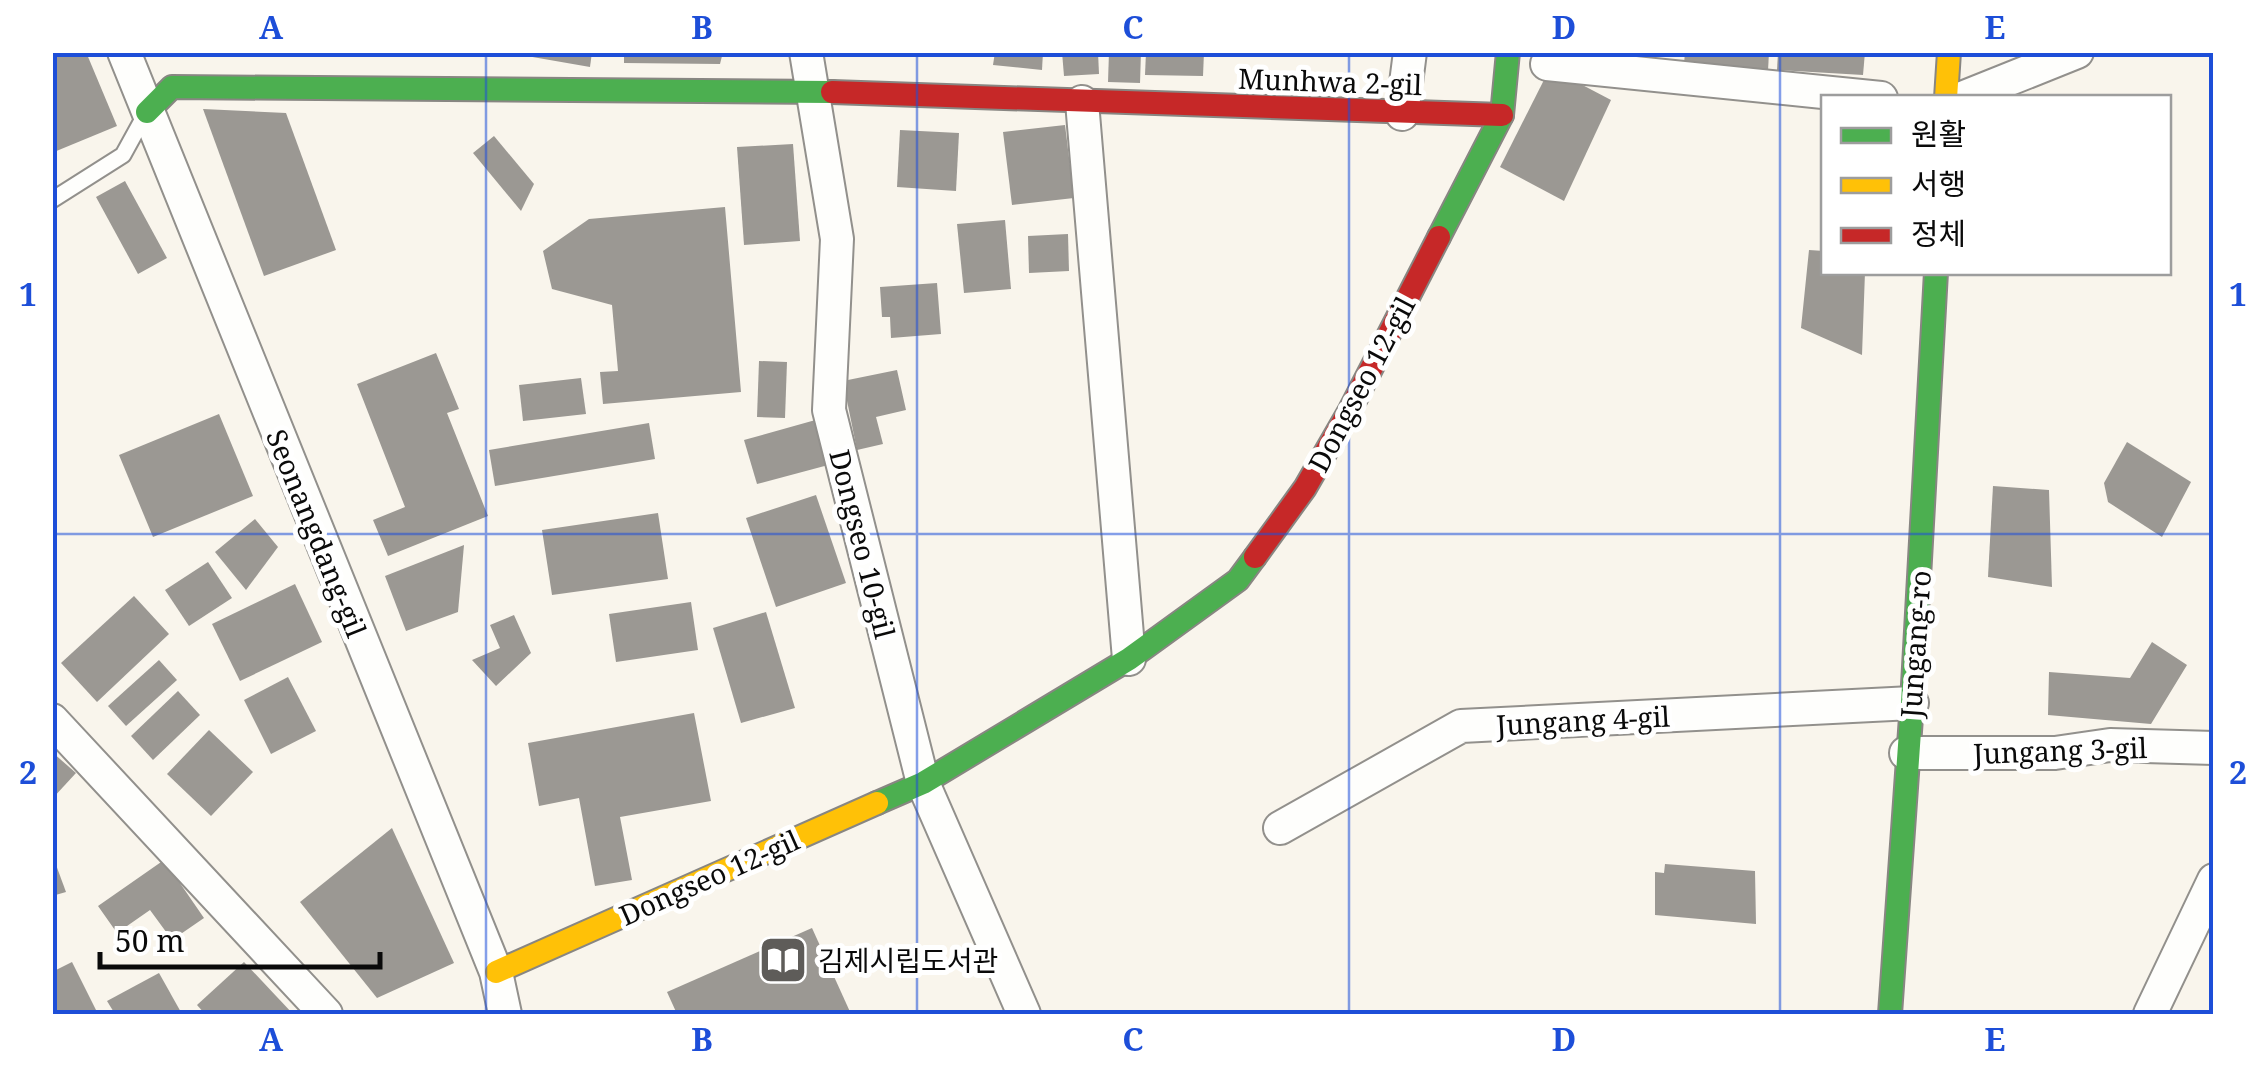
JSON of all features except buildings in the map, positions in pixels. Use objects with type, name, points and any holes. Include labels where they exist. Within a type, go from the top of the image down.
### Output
[{"type":"street","name":"Seonangdang-gil","points":[[124,52],[496,972],[505,1014]]},
{"type":"street","name":"Dongseo 10-gil","points":[[806,52],[837,239],[829,410],[923,783],[1024,1014]]},
{"type":"street","points":[[1402,114],[1410,52]]},
{"type":"street","name":"Dongseo 12-gil","points":[[496,972],[923,783],[1129,659],[1238,580],[1305,488],[1350,410],[1502,114],[1508,52]]},
{"type":"street","points":[[1946,95],[1949,52]]},
{"type":"street","points":[[1970,95],[2077,52]]},
{"type":"street","points":[[1502,114],[1552,58],[1856,95]]},
{"type":"street","name":"Munhwa 2-gil","points":[[147,112],[172,86],[814,91],[1402,114],[1502,114]]},
{"type":"street","points":[[1082,102],[1129,659]]},
{"type":"street","name":"Jungang-ro","points":[[1890,1014],[1936,275]]},
{"type":"street","name":"Jungang 4-gil","points":[[1280,828],[1461,726],[1912,703]]},
{"type":"street","points":[[52,720],[326,1014]]},
{"type":"street","name":"Jungang 3-gil","points":[[1906,753],[2055,753],[2110,745],[2214,748]]},
{"type":"street","points":[[2150,1014],[2214,880]]},
{"type":"lane","points":[[52,200],[124,155],[147,112]]},
{"type":"traffic: fast","points":[[1439,237],[1502,115],[1508,52]]},
{"type":"traffic: fast","points":[[147,112],[172,87],[832,92]]},
{"type":"traffic: fast","points":[[1890,1014],[1936,275]]},
{"type":"traffic: fast","points":[[877,803],[923,783],[1129,659],[1238,580],[1255,557]]},
{"type":"traffic: slow","points":[[1946,95],[1949,52]]},
{"type":"traffic: slow","points":[[496,972],[877,803]]},
{"type":"traffic: jam","points":[[832,92],[1502,115]]},
{"type":"traffic: jam","points":[[1255,557],[1305,488],[1350,410],[1439,237]]},
{"type":"place","name":"김제시립도서관","points":[[783,960]]}]
